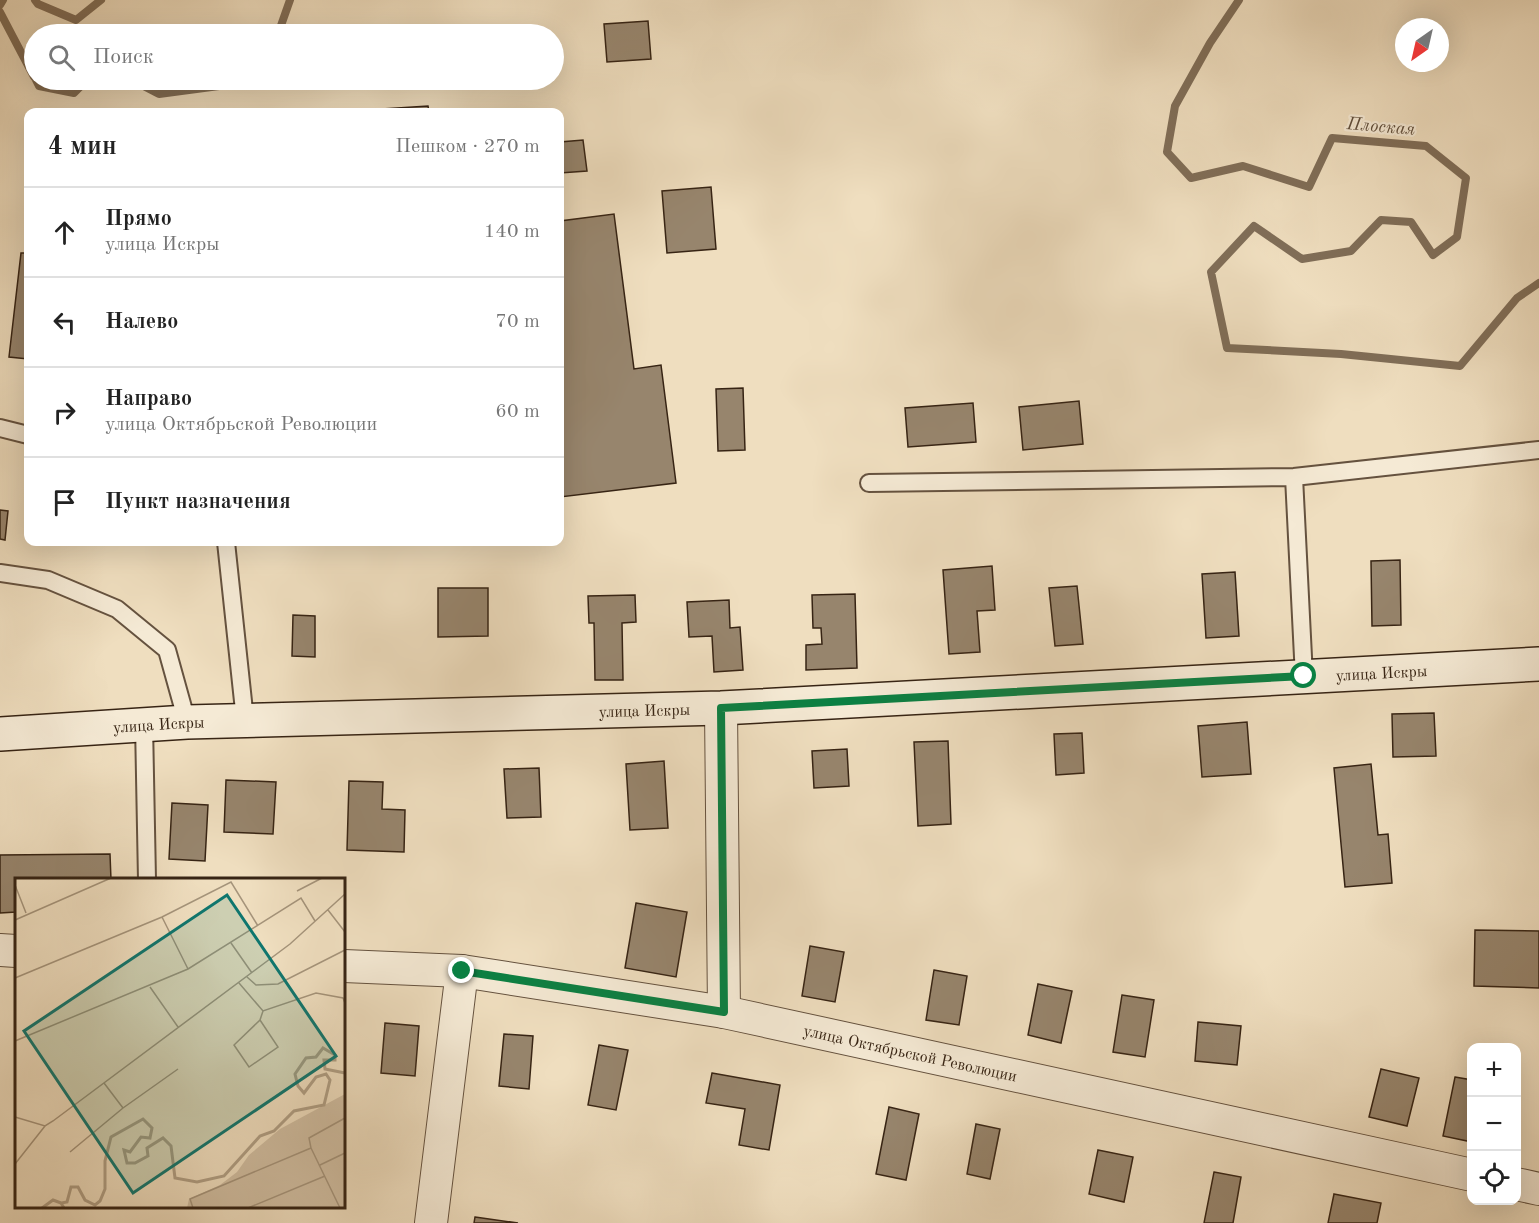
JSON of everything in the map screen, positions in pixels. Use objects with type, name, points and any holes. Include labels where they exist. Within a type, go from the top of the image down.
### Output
[{"type":"main road","name":"улица Искры","points":[[0,734],[187,722],[721,708],[1539,664]]},
{"type":"street","points":[[721,708],[724,1012]]},
{"type":"street","points":[[0,950],[15,951]]},
{"type":"street","name":"улица Октябрьской Революции","points":[[345,966],[462,971],[724,1012],[1467,1174]]},
{"type":"street","points":[[431,1223],[462,971]]},
{"type":"street","points":[[1521,1185],[1539,1189]]},
{"type":"lane","points":[[0,428],[24,434]]},
{"type":"lane","points":[[869,483],[1294,477],[1539,450]]},
{"type":"lane","points":[[1294,477],[1304,676]]},
{"type":"lane","points":[[226,546],[245,720]]},
{"type":"lane","points":[[0,573],[48,580],[117,609],[167,650],[187,722]]},
{"type":"lane","points":[[144,724],[147,878]]},
{"type":"building","points":[[648,21],[651,59],[607,62],[604,24]]},
{"type":"building","points":[[428,106],[428,108],[397,108]]},
{"type":"building","points":[[583,140],[587,171],[564,173],[564,142]]},
{"type":"building","points":[[711,187],[716,249],[667,253],[662,191]]},
{"type":"building","points":[[614,214],[634,369],[661,365],[676,483],[564,497],[564,220]]},
{"type":"building","points":[[21,253],[24,253],[24,359],[9,357]]},
{"type":"building","points":[[743,388],[745,450],[718,451],[716,389]]},
{"type":"building","points":[[1079,401],[1083,444],[1023,450],[1019,407]]},
{"type":"building","points":[[973,403],[976,442],[908,447],[905,408]]},
{"type":"building","points":[[0,510],[8,511],[5,540],[0,539]]},
{"type":"building","points":[[1400,560],[1401,625],[1372,626],[1371,561]]},
{"type":"building","points":[[992,566],[995,610],[977,611],[980,652],[949,654],[943,570]]},
{"type":"building","points":[[1235,572],[1239,636],[1206,638],[1202,574]]},
{"type":"building","points":[[1077,586],[1083,644],[1055,646],[1049,588]]},
{"type":"building","points":[[438,588],[488,588],[488,636],[438,637]]},
{"type":"building","points":[[855,594],[857,668],[806,670],[806,645],[822,644],[821,628],[813,628],[812,595]]},
{"type":"building","points":[[635,595],[636,622],[622,623],[623,680],[595,680],[594,623],[589,623],[588,596]]},
{"type":"building","points":[[729,600],[730,628],[740,627],[743,670],[714,672],[712,636],[689,637],[687,602]]},
{"type":"building","points":[[293,615],[315,616],[315,657],[292,656]]},
{"type":"building","points":[[1434,713],[1436,756],[1393,757],[1392,714]]},
{"type":"building","points":[[1247,722],[1251,774],[1202,777],[1198,726]]},
{"type":"building","points":[[1082,733],[1084,773],[1056,775],[1054,734]]},
{"type":"building","points":[[948,741],[951,824],[918,826],[914,742]]},
{"type":"building","points":[[847,749],[849,786],[814,788],[812,751]]},
{"type":"building","points":[[664,761],[668,828],[630,830],[626,764]]},
{"type":"building","points":[[1371,764],[1378,835],[1388,834],[1392,883],[1345,887],[1334,768]]},
{"type":"building","points":[[539,768],[541,817],[507,818],[504,769]]},
{"type":"building","points":[[226,780],[276,782],[273,834],[224,832]]},
{"type":"building","points":[[349,781],[383,782],[382,809],[405,810],[404,852],[347,850]]},
{"type":"building","points":[[172,803],[208,805],[205,861],[169,859]]},
{"type":"building","points":[[110,854],[111,878],[15,878],[15,912],[0,913],[0,855]]},
{"type":"building","points":[[636,903],[687,912],[676,977],[625,968]]},
{"type":"building","points":[[1475,930],[1539,931],[1539,988],[1474,986]]},
{"type":"building","points":[[810,946],[844,952],[835,1002],[802,996]]},
{"type":"building","points":[[934,970],[967,976],[959,1025],[926,1020]]},
{"type":"building","points":[[1038,984],[1072,991],[1061,1043],[1028,1035]]},
{"type":"building","points":[[1122,995],[1154,1000],[1145,1057],[1113,1052]]},
{"type":"building","points":[[1198,1022],[1241,1026],[1237,1065],[1195,1061]]},
{"type":"building","points":[[385,1023],[419,1026],[415,1076],[381,1073]]},
{"type":"building","points":[[504,1034],[533,1036],[529,1089],[499,1086]]},
{"type":"building","points":[[599,1045],[628,1050],[616,1110],[588,1105]]},
{"type":"building","points":[[1381,1069],[1419,1078],[1407,1126],[1369,1117]]},
{"type":"building","points":[[712,1073],[780,1085],[769,1150],[739,1145],[745,1109],[706,1103]]},
{"type":"building","points":[[1455,1077],[1467,1079],[1467,1141],[1443,1136]]},
{"type":"building","points":[[889,1107],[919,1114],[906,1180],[876,1174]]},
{"type":"building","points":[[976,1124],[1000,1129],[990,1179],[967,1174]]},
{"type":"building","points":[[1098,1150],[1133,1157],[1124,1202],[1089,1194]]},
{"type":"building","points":[[1214,1172],[1241,1177],[1233,1223],[1204,1223]]},
{"type":"building","points":[[1334,1194],[1381,1203],[1377,1223],[1328,1223]]},
{"type":"building","points":[[475,1217],[518,1223],[474,1223]]},
{"type":"waterway","name":"Плоская","points":[[0,5],[3,0]]},
{"type":"waterway","name":"Плоская","points":[[35,0],[38,4],[76,20],[101,0]]},
{"type":"waterway","name":"Плоская","points":[[282,24],[290,0]]},
{"type":"waterway","name":"Плоская","points":[[1239,0],[1210,43],[1175,106],[1167,152],[1191,178],[1243,166],[1309,187],[1332,138],[1426,146],[1466,178],[1457,237],[1433,255],[1411,222],[1381,220],[1351,251],[1302,259],[1254,226],[1211,272],[1227,348],[1341,354],[1460,366],[1517,298],[1539,283]]},
{"type":"waterway","name":"Плоская","points":[[0,12],[24,58]]},
{"type":"waterway","name":"Плоская","points":[[59,90],[74,93],[77,90]]},
{"type":"waterway","name":"Плоская","points":[[151,90],[159,94],[189,90]]},
{"type":"route","points":[[462,971],[724,1012],[721,708],[1304,676]]}]
